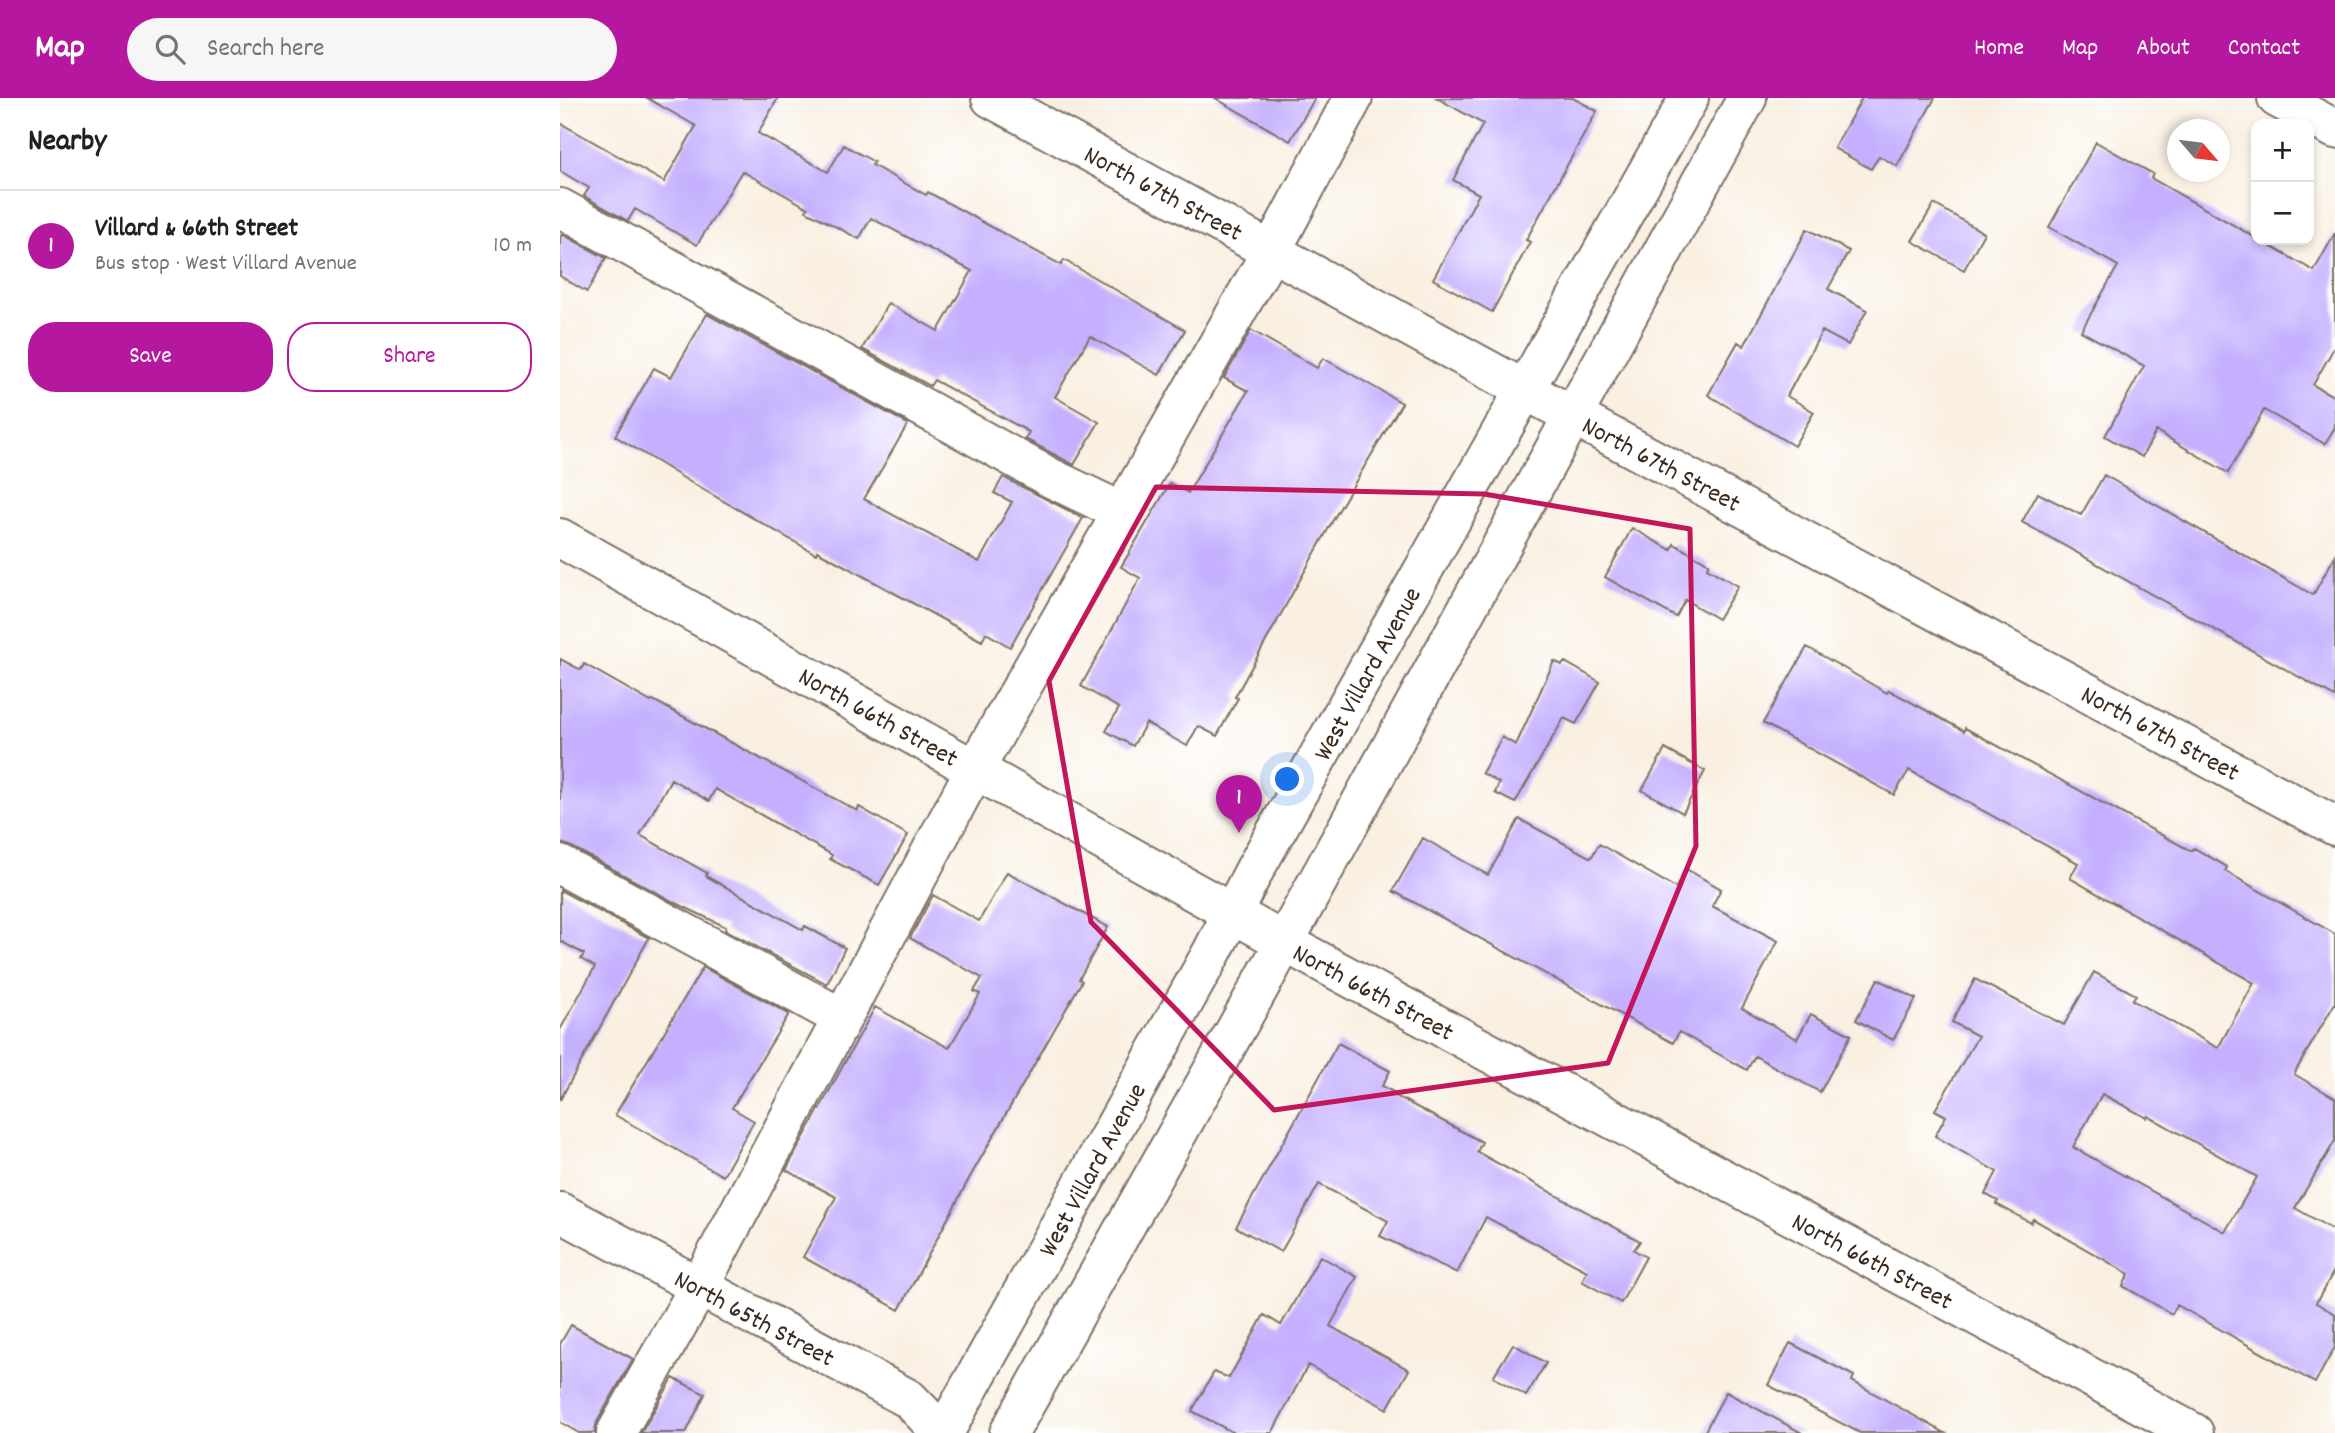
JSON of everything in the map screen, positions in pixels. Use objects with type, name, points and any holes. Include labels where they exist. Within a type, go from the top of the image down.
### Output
[{"type":"street","name":"North 67th Street","points":[[991,98],[1525,390],[2335,826]]},
{"type":"street","points":[[616,1433],[699,1287],[975,769],[1272,250],[1353,98]]},
{"type":"street","name":"West Villard Avenue","points":[[943,1433],[1689,98]]},
{"type":"street","points":[[1009,1433],[1284,942],[1747,98]]},
{"type":"street","points":[[2277,98],[2335,129]]},
{"type":"street","points":[[560,208],[1051,478],[1122,512]]},
{"type":"street","name":"North 66th Street","points":[[560,538],[1284,942],[2194,1433]]},
{"type":"street","points":[[560,865],[842,1018]]},
{"type":"street","name":"North 65th Street","points":[[560,1212],[909,1399],[943,1433]]},
{"type":"highlighted area","points":[[1156,487],[1484,494],[1690,529],[1696,846],[1608,1063],[1274,1110],[1091,922],[1049,681]]},
{"type":"building","points":[[647,98],[778,98],[758,133],[828,172],[844,145],[874,162],[872,165],[926,195],[928,192],[1061,265],[1064,260],[1185,330],[1159,375],[1090,336],[1055,397],[1099,422],[1074,465],[1025,439],[1029,432],[934,380],[930,386],[862,349],[888,303],[938,331],[972,271],[871,218],[859,239],[806,211],[808,208],[742,171],[697,245],[635,209],[628,221],[584,196],[589,188],[560,171],[560,123],[664,182],[696,126]]},
{"type":"building","points":[[1215,98],[1315,98],[1290,141]]},
{"type":"building","points":[[1437,98],[1573,98],[1597,111],[1526,240],[1530,242],[1492,312],[1433,279],[1479,194],[1453,180],[1483,124]]},
{"type":"building","points":[[1862,98],[1935,98],[1897,166],[1879,156],[1871,169],[1834,148]]},
{"type":"building","points":[[2096,142],[2153,174],[2151,178],[2251,235],[2251,245],[2268,245],[2314,271],[2335,233],[2335,346],[2313,385],[2335,397],[2335,427],[2325,444],[2264,410],[2228,473],[2156,431],[2142,457],[2105,436],[2144,366],[2081,331],[2118,266],[2049,227]]},
{"type":"building","points":[[1934,204],[1984,233],[1964,270],[1912,241]]},
{"type":"building","points":[[1807,229],[1849,251],[1828,289],[1867,310],[1848,345],[1822,331],[1787,396],[1814,412],[1794,446],[1708,395],[1738,342],[1744,346]]},
{"type":"building","points":[[562,234],[606,258],[587,292],[560,276]]},
{"type":"building","points":[[707,314],[908,424],[864,499],[979,562],[1012,502],[994,493],[1003,477],[1083,518],[1010,647],[986,633],[982,641],[817,551],[816,554],[615,436],[654,368],[671,377]]},
{"type":"building","points":[[1251,330],[1317,368],[1323,358],[1402,403],[1337,513],[1235,697],[1238,698],[1217,736],[1198,726],[1187,746],[1146,723],[1133,746],[1106,731],[1119,708],[1081,686],[1140,578],[1121,567],[1170,483],[1188,493],[1248,391],[1224,378]]},
{"type":"building","points":[[2104,475],[2313,595],[2335,556],[2335,697],[2022,522],[2038,493],[2081,515]]},
{"type":"building","points":[[1632,528],[1671,550],[1674,544],[1709,564],[1707,568],[1738,586],[1718,619],[1685,600],[1676,617],[1605,577]]},
{"type":"building","points":[[1807,647],[1887,693],[1889,690],[1964,731],[1965,728],[2191,851],[2194,848],[2227,867],[2225,871],[2335,934],[2335,1003],[2294,1074],[2335,1098],[2335,1141],[2295,1208],[2335,1231],[2335,1269],[2316,1303],[2335,1314],[2335,1347],[2315,1383],[2177,1305],[2172,1314],[2123,1286],[2129,1274],[2033,1219],[2031,1223],[1996,1204],[1998,1201],[1985,1194],[1997,1172],[1935,1136],[1946,1116],[1935,1110],[1978,1036],[1952,1022],[1975,979],[2064,1025],[2094,972],[2136,995],[2132,1000],[2218,1048],[2254,983],[2070,878],[2078,863],[1909,770],[1894,795],[1763,723]],"holes":[[[2102,1094],[2147,1118],[2148,1116],[2257,1177],[2225,1232],[2073,1147]]]},
{"type":"building","points":[[560,659],[581,670],[584,664],[857,811],[859,807],[908,835],[879,885],[830,859],[832,855],[715,789],[709,801],[671,779],[640,835],[707,873],[706,876],[803,930],[805,926],[845,948],[827,984],[725,930],[726,927],[560,843]]},
{"type":"building","points":[[1554,661],[1562,665],[1565,662],[1600,682],[1576,724],[1564,718],[1515,803],[1495,793],[1499,783],[1482,773],[1502,737],[1516,745]]},
{"type":"building","points":[[1665,749],[1705,771],[1683,813],[1642,790]]},
{"type":"building","points":[[1519,819],[1591,858],[1599,844],[1676,888],[1686,869],[1721,889],[1712,906],[1778,941],[1742,1008],[1797,1039],[1811,1014],[1851,1035],[1820,1092],[1755,1056],[1747,1070],[1679,1032],[1673,1043],[1393,891],[1423,838],[1488,875]]},
{"type":"building","points":[[1007,872],[1108,927],[1079,979],[1082,981],[970,1177],[899,1310],[803,1257],[836,1197],[786,1170],[875,1007],[949,1048],[980,994],[974,991],[982,978],[910,938],[933,895],[979,921]]},
{"type":"building","points":[[560,890],[649,938],[560,1100],[560,1030],[595,967],[581,959],[584,954],[560,941]]},
{"type":"building","points":[[703,967],[789,1014],[732,1108],[754,1121],[723,1176],[615,1115]]},
{"type":"building","points":[[1878,979],[1916,999],[1893,1040],[1856,1020]]},
{"type":"building","points":[[1338,1043],[1390,1071],[1382,1086],[1395,1093],[1394,1095],[1482,1142],[1477,1152],[1640,1241],[1634,1250],[1646,1257],[1621,1303],[1582,1281],[1587,1271],[1486,1217],[1457,1273],[1380,1236],[1388,1221],[1319,1184],[1281,1252],[1236,1227]]},
{"type":"building","points":[[1320,1256],[1357,1277],[1330,1326],[1409,1370],[1387,1409],[1308,1365],[1272,1433],[1234,1433],[1192,1411],[1214,1372],[1229,1378],[1264,1315],[1281,1325]]},
{"type":"building","points":[[571,1325],[633,1359],[597,1422],[594,1433],[579,1433],[560,1422],[560,1344]]},
{"type":"building","points":[[1790,1343],[1854,1376],[1852,1381],[1945,1433],[1860,1433],[1768,1385]]},
{"type":"building","points":[[1513,1344],[1546,1363],[1526,1396],[1493,1377]]},
{"type":"building","points":[[673,1378],[705,1394],[686,1433],[641,1433]]},
{"type":"building","points":[[1726,1392],[1802,1433],[1704,1433]]},
{"type":"place","name":"Villard & 66th Street","points":[[1239,833]]}]
